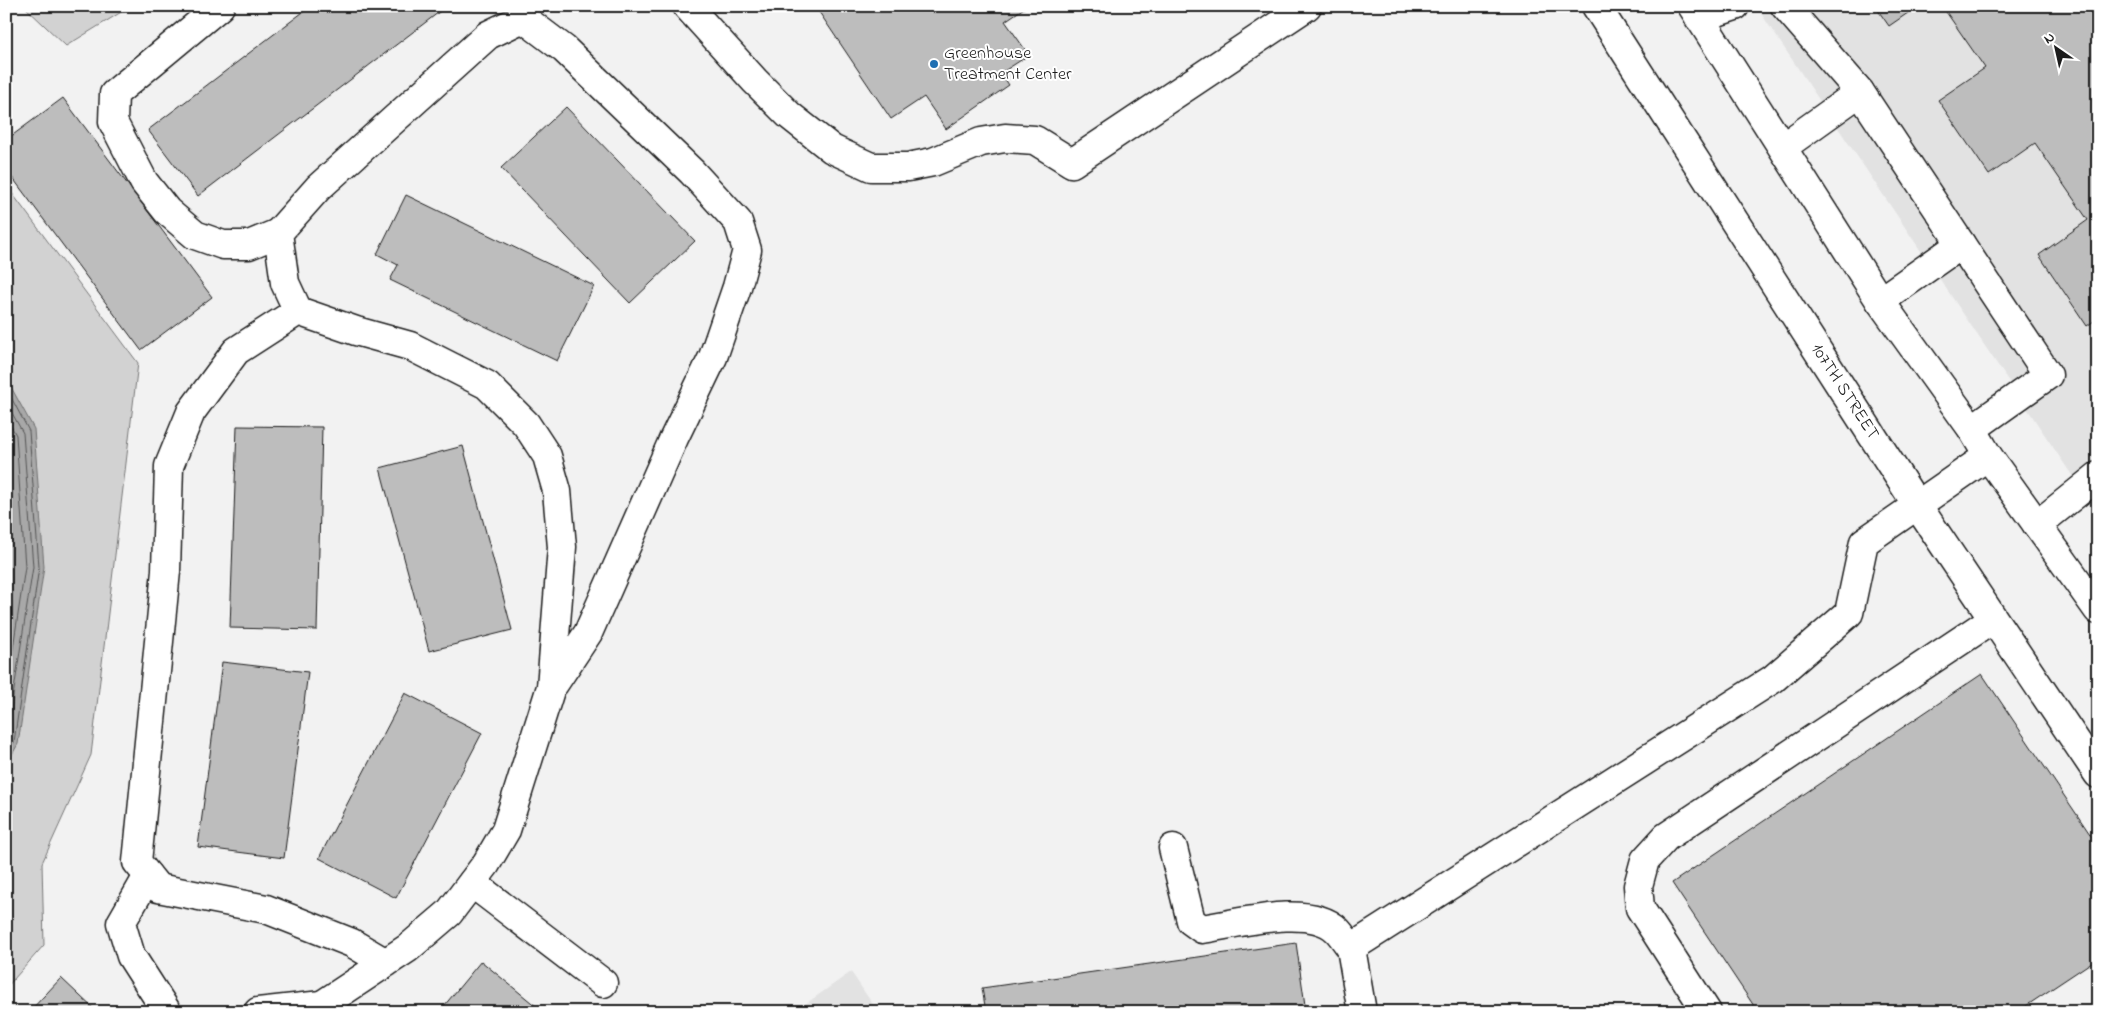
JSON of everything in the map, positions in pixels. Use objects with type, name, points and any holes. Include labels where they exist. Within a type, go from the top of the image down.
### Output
[{"type":"street","points":[[220,6],[114,94],[113,122],[144,182],[167,210],[194,235],[223,245],[249,246],[278,234],[318,188],[510,14],[523,18],[564,49],[692,172],[738,222],[747,250],[737,287],[713,357],[674,438],[588,633],[552,687]]},
{"type":"street","points":[[687,6],[789,115],[832,149],[872,166],[908,167],[933,162],[981,142],[1005,138],[1035,140],[1072,163],[1307,6]]},
{"type":"street","name":"107TH STREET","points":[[1596,6],[1917,505],[2098,774]]},
{"type":"street","points":[[1735,6],[1696,12],[1880,301],[2098,610]]},
{"type":"street","points":[[1785,6],[1860,92],[2048,375],[1972,429]]},
{"type":"street","points":[[1783,147],[1860,92]]},
{"type":"street","points":[[258,1012],[323,1008],[408,948],[449,913],[472,883],[506,830],[552,687],[562,547],[557,491],[547,456],[526,424],[487,385],[410,346],[356,332],[298,311],[285,283],[278,234]]},
{"type":"street","points":[[1880,301],[1961,244]]},
{"type":"street","points":[[298,311],[236,351],[191,412],[169,466],[166,571],[137,862],[158,888],[266,909],[352,943],[386,962]]},
{"type":"street","points":[[1351,948],[1773,679],[1850,613],[1864,542],[1988,456]]},
{"type":"street","points":[[2037,524],[2098,476]]},
{"type":"street","points":[[1707,1012],[1640,908],[1638,886],[1645,860],[1666,837],[1994,619]]},
{"type":"street","points":[[1173,848],[1191,921],[1202,929],[1284,916],[1322,920],[1336,929],[1351,948],[1362,1012]]},
{"type":"street","points":[[148,876],[121,923],[132,956],[167,1012]]},
{"type":"street","points":[[472,883],[603,983]]},
{"type":"shaded area","points":[[24,6],[131,6],[66,46]]},
{"type":"shaded area","points":[[1756,6],[2098,6],[2098,514]]},
{"type":"shaded area","points":[[6,185],[138,363],[91,755],[42,863],[44,945],[6,988]]},
{"type":"shaded area","points":[[851,972],[878,1012],[794,1012]]},
{"type":"water","points":[[6,378],[34,429],[44,567],[18,744],[6,765]]},
{"type":"building","points":[[311,6],[447,6],[198,196],[148,130]]},
{"type":"building","name":"Greenhouse Treatment Center","points":[[815,6],[1027,6],[1005,21],[1029,55],[1001,73],[1009,85],[946,129],[924,97],[891,119]]},
{"type":"building","points":[[1875,6],[1918,6],[1889,26]]},
{"type":"building","points":[[1942,6],[2093,6],[2098,13],[2098,318],[2087,326],[2039,255],[2088,220],[2035,143],[1989,175],[1938,100],[1985,68]]},
{"type":"building","points":[[63,98],[212,297],[141,350],[6,169],[6,140]]},
{"type":"building","points":[[566,107],[695,241],[630,303],[501,168]]},
{"type":"building","points":[[406,195],[594,286],[557,361],[390,280],[398,265],[377,254]]},
{"type":"building","points":[[237,426],[322,427],[317,630],[230,628]]},
{"type":"building","points":[[463,446],[512,630],[429,651],[380,468]]},
{"type":"building","points":[[222,662],[308,672],[284,858],[198,847]]},
{"type":"building","points":[[1982,674],[2098,846],[2098,958],[2017,1012],[1758,1012],[1672,883]]},
{"type":"building","points":[[405,693],[482,733],[396,898],[319,858]]},
{"type":"building","points":[[1296,943],[1306,1012],[986,1012],[982,988]]},
{"type":"building","points":[[481,961],[543,1012],[439,1012]]},
{"type":"building","points":[[61,978],[97,1012],[29,1012]]},
{"type":"place","name":"Greenhouse Treatment Center","points":[[934,64]]}]
